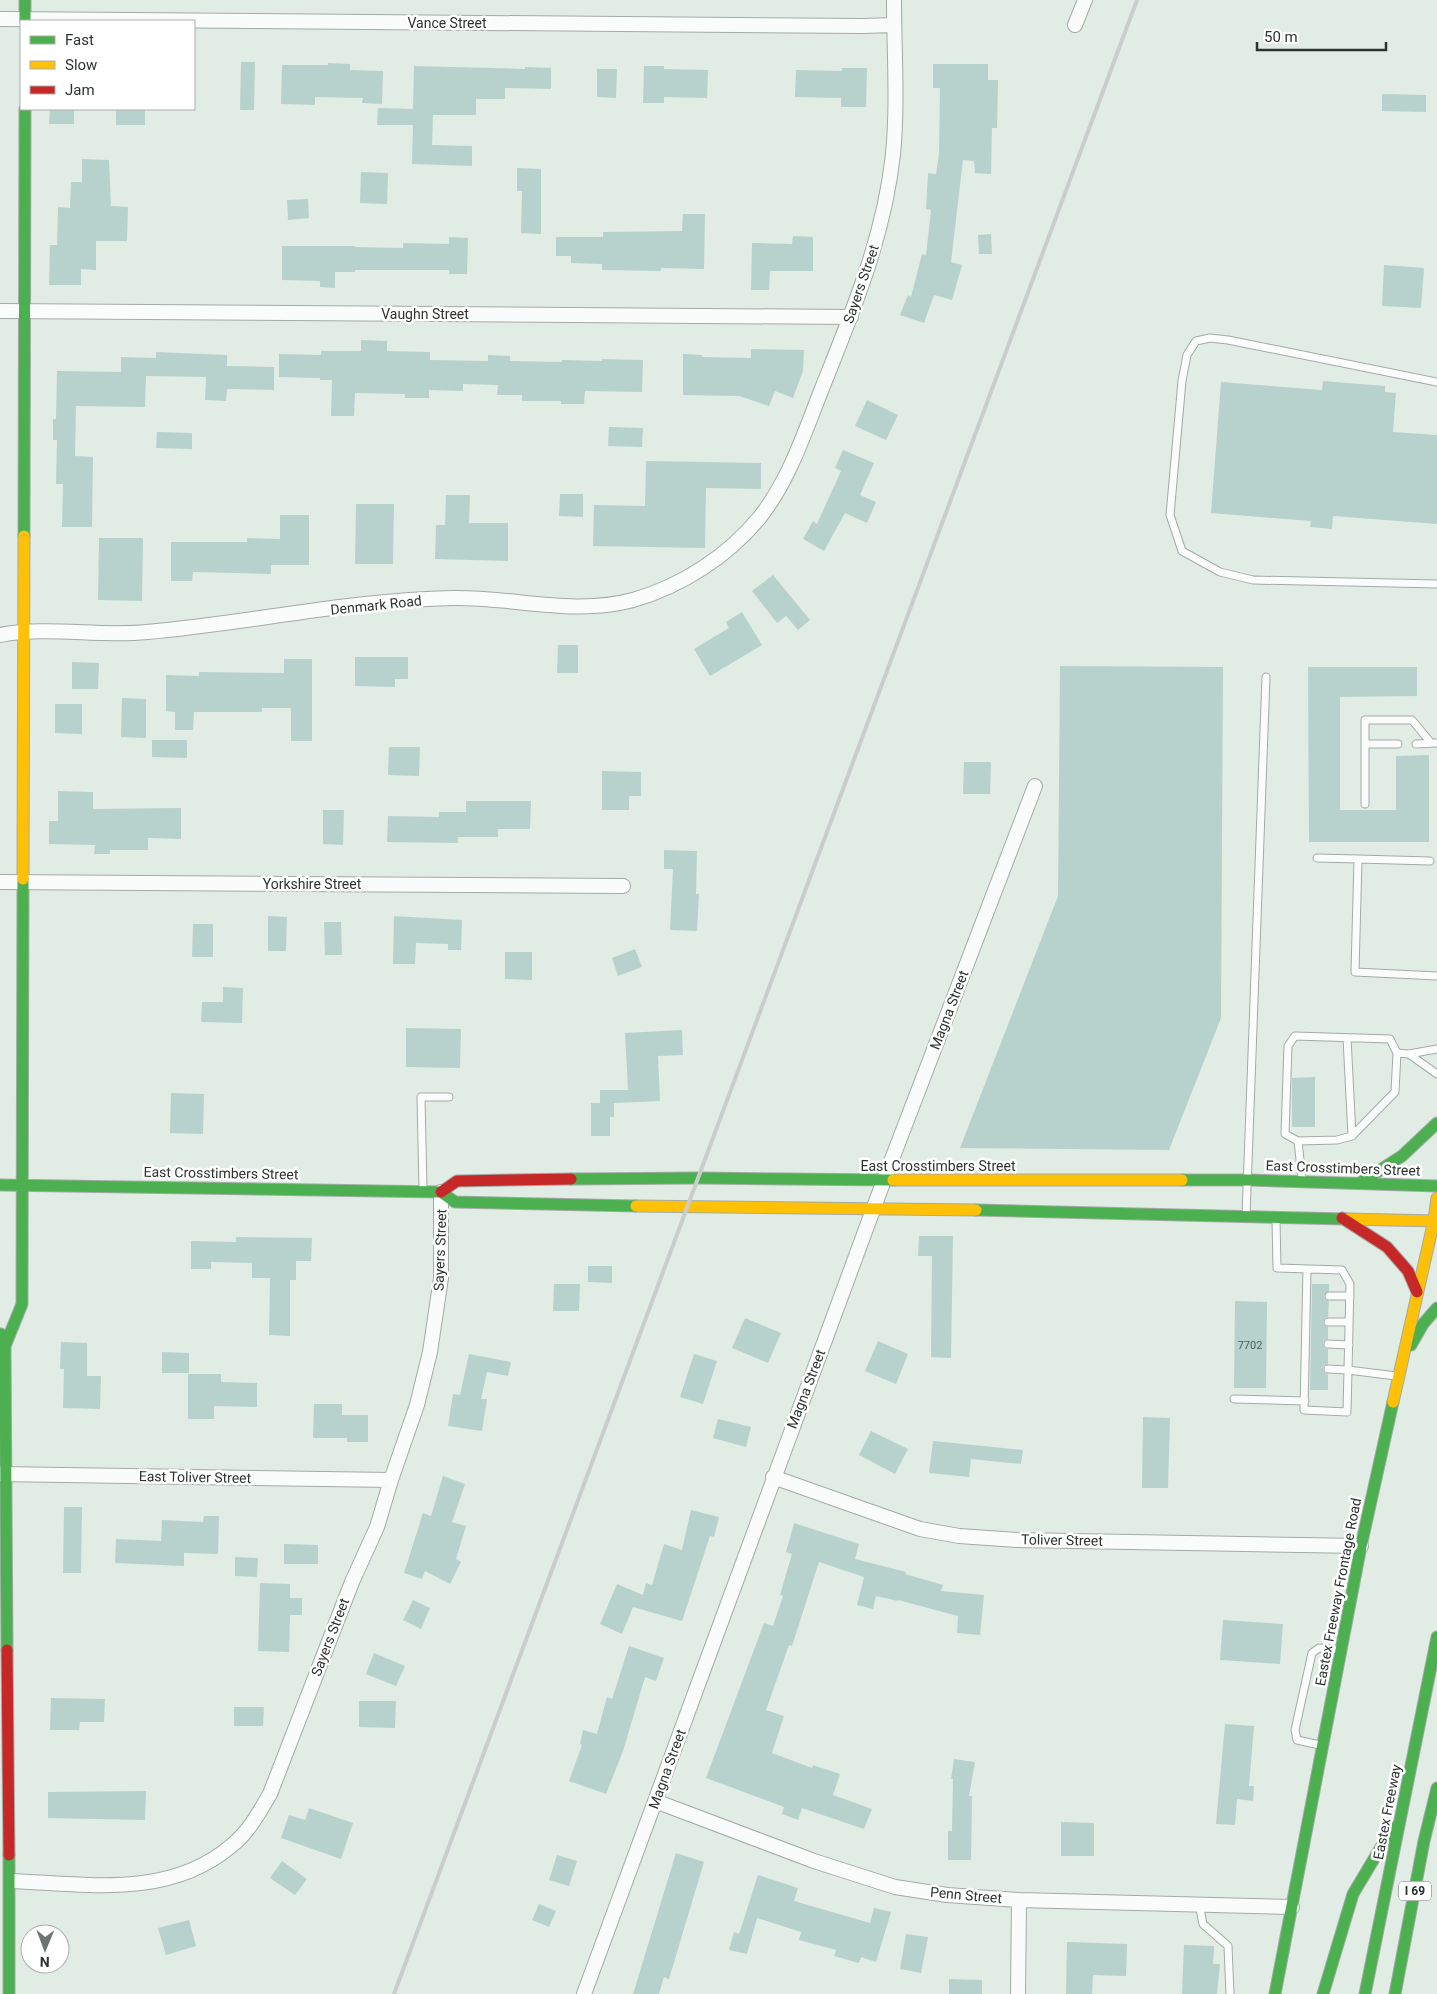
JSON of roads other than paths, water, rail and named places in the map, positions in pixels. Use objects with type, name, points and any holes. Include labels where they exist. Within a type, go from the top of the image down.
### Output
[{"type":"main road","points":[[25,0],[25,20]]},
{"type":"main road","points":[[5,1346],[22,1304],[25,110]]},
{"type":"main road","points":[[1360,1183],[1398,1160],[1437,1123]]},
{"type":"main road","name":"East Crosstimbers Street","points":[[0,1185],[441,1192],[457,1181],[680,1178],[1248,1180],[1437,1186]]},
{"type":"main road","name":"East Crosstimbers Street","points":[[441,1192],[455,1202],[874,1208],[1435,1220]]},
{"type":"main road","name":"Eastex Freeway Frontage Road","points":[[1274,1994],[1361,1546],[1401,1361],[1435,1220],[1437,1198]]},
{"type":"main road","points":[[1342,1218],[1387,1247],[1408,1271],[1417,1292]]},
{"type":"main road","points":[[1401,1361],[1423,1324],[1437,1308]]},
{"type":"main road","points":[[0,1329],[5,1346],[2,1474],[3,1654],[5,1789],[11,1880],[5,1912],[5,1952],[9,1994]]},
{"type":"main road","name":"Eastex Freeway","points":[[1365,1994],[1437,1637]]},
{"type":"main road","name":"I 69","points":[[1395,1994],[1424,1841],[1437,1788]]},
{"type":"main road","points":[[1323,1994],[1353,1894],[1403,1809]]},
{"type":"street","name":"Sayers Street","points":[[736,542],[760,516],[792,465],[851,317],[878,235],[893,153],[895,112],[894,0]]},
{"type":"street","points":[[1075,26],[1085,0]]},
{"type":"street","name":"Vance Street","points":[[0,19],[25,20]]},
{"type":"street","name":"Vance Street","points":[[195,21],[894,25]]},
{"type":"street","name":"Vaughn Street","points":[[0,311],[851,317]]},
{"type":"street","name":"Denmark Road","points":[[0,635],[23,631],[140,633],[210,627],[374,603],[454,598],[577,607],[600,606],[630,601],[658,592],[692,575],[736,542]]},
{"type":"street","name":"Magna Street","points":[[584,1994],[884,1180],[1035,786]]},
{"type":"street","name":"Yorkshire Street","points":[[0,882],[623,886]]},
{"type":"street","name":"Sayers Street","points":[[11,1880],[122,1886],[150,1883],[179,1876],[208,1863],[232,1846],[252,1824],[270,1794],[352,1582],[377,1527],[417,1405],[430,1352],[441,1278],[441,1192]]},
{"type":"street","name":"East Toliver Street","points":[[2,1474],[391,1480]]},
{"type":"street","name":"Toliver Street","points":[[773,1478],[920,1528],[959,1536],[1017,1540],[1361,1546]]},
{"type":"street","name":"Penn Street","points":[[655,1801],[814,1861],[895,1887],[947,1895],[1019,1900],[1292,1907]]},
{"type":"street","points":[[1018,1994],[1019,1900]]},
{"type":"lane","points":[[1437,382],[1228,340],[1210,338],[1196,341],[1187,355],[1182,381],[1170,515],[1182,551],[1220,572],[1253,580],[1437,584]]},
{"type":"lane","points":[[1246,1216],[1266,677]]},
{"type":"lane","points":[[1366,804],[1366,720],[1412,720],[1434,743]]},
{"type":"lane","points":[[1416,744],[1434,743]]},
{"type":"lane","points":[[1365,744],[1398,744]]},
{"type":"lane","points":[[1317,858],[1430,861]]},
{"type":"lane","points":[[1358,859],[1355,972],[1437,976]]},
{"type":"lane","points":[[1295,1036],[1390,1038],[1397,1054],[1395,1092],[1352,1136],[1337,1140],[1298,1141],[1285,1134],[1288,1046],[1295,1036]]},
{"type":"lane","points":[[1347,1038],[1352,1136]]},
{"type":"lane","points":[[1397,1054],[1437,1049]]},
{"type":"lane","points":[[1409,1054],[1437,1074]]},
{"type":"lane","points":[[422,1192],[422,1097],[449,1097]]},
{"type":"lane","points":[[1298,1141],[1302,1182]]},
{"type":"lane","points":[[1276,1217],[1277,1268],[1342,1270],[1350,1284],[1347,1412],[1304,1410],[1308,1368],[1307,1269]]},
{"type":"lane","points":[[1329,1296],[1350,1296]]},
{"type":"lane","points":[[1328,1322],[1350,1322]]},
{"type":"lane","points":[[1328,1344],[1349,1345]]},
{"type":"lane","points":[[1328,1369],[1399,1376]]},
{"type":"lane","points":[[1234,1399],[1305,1402]]},
{"type":"lane","points":[[1323,1746],[1297,1740],[1295,1730],[1312,1653],[1319,1648],[1341,1650]]},
{"type":"lane","points":[[1199,1904],[1203,1924],[1228,1946],[1230,1994]]},
{"type":"railway","points":[[394,1994],[1137,0]]}]
